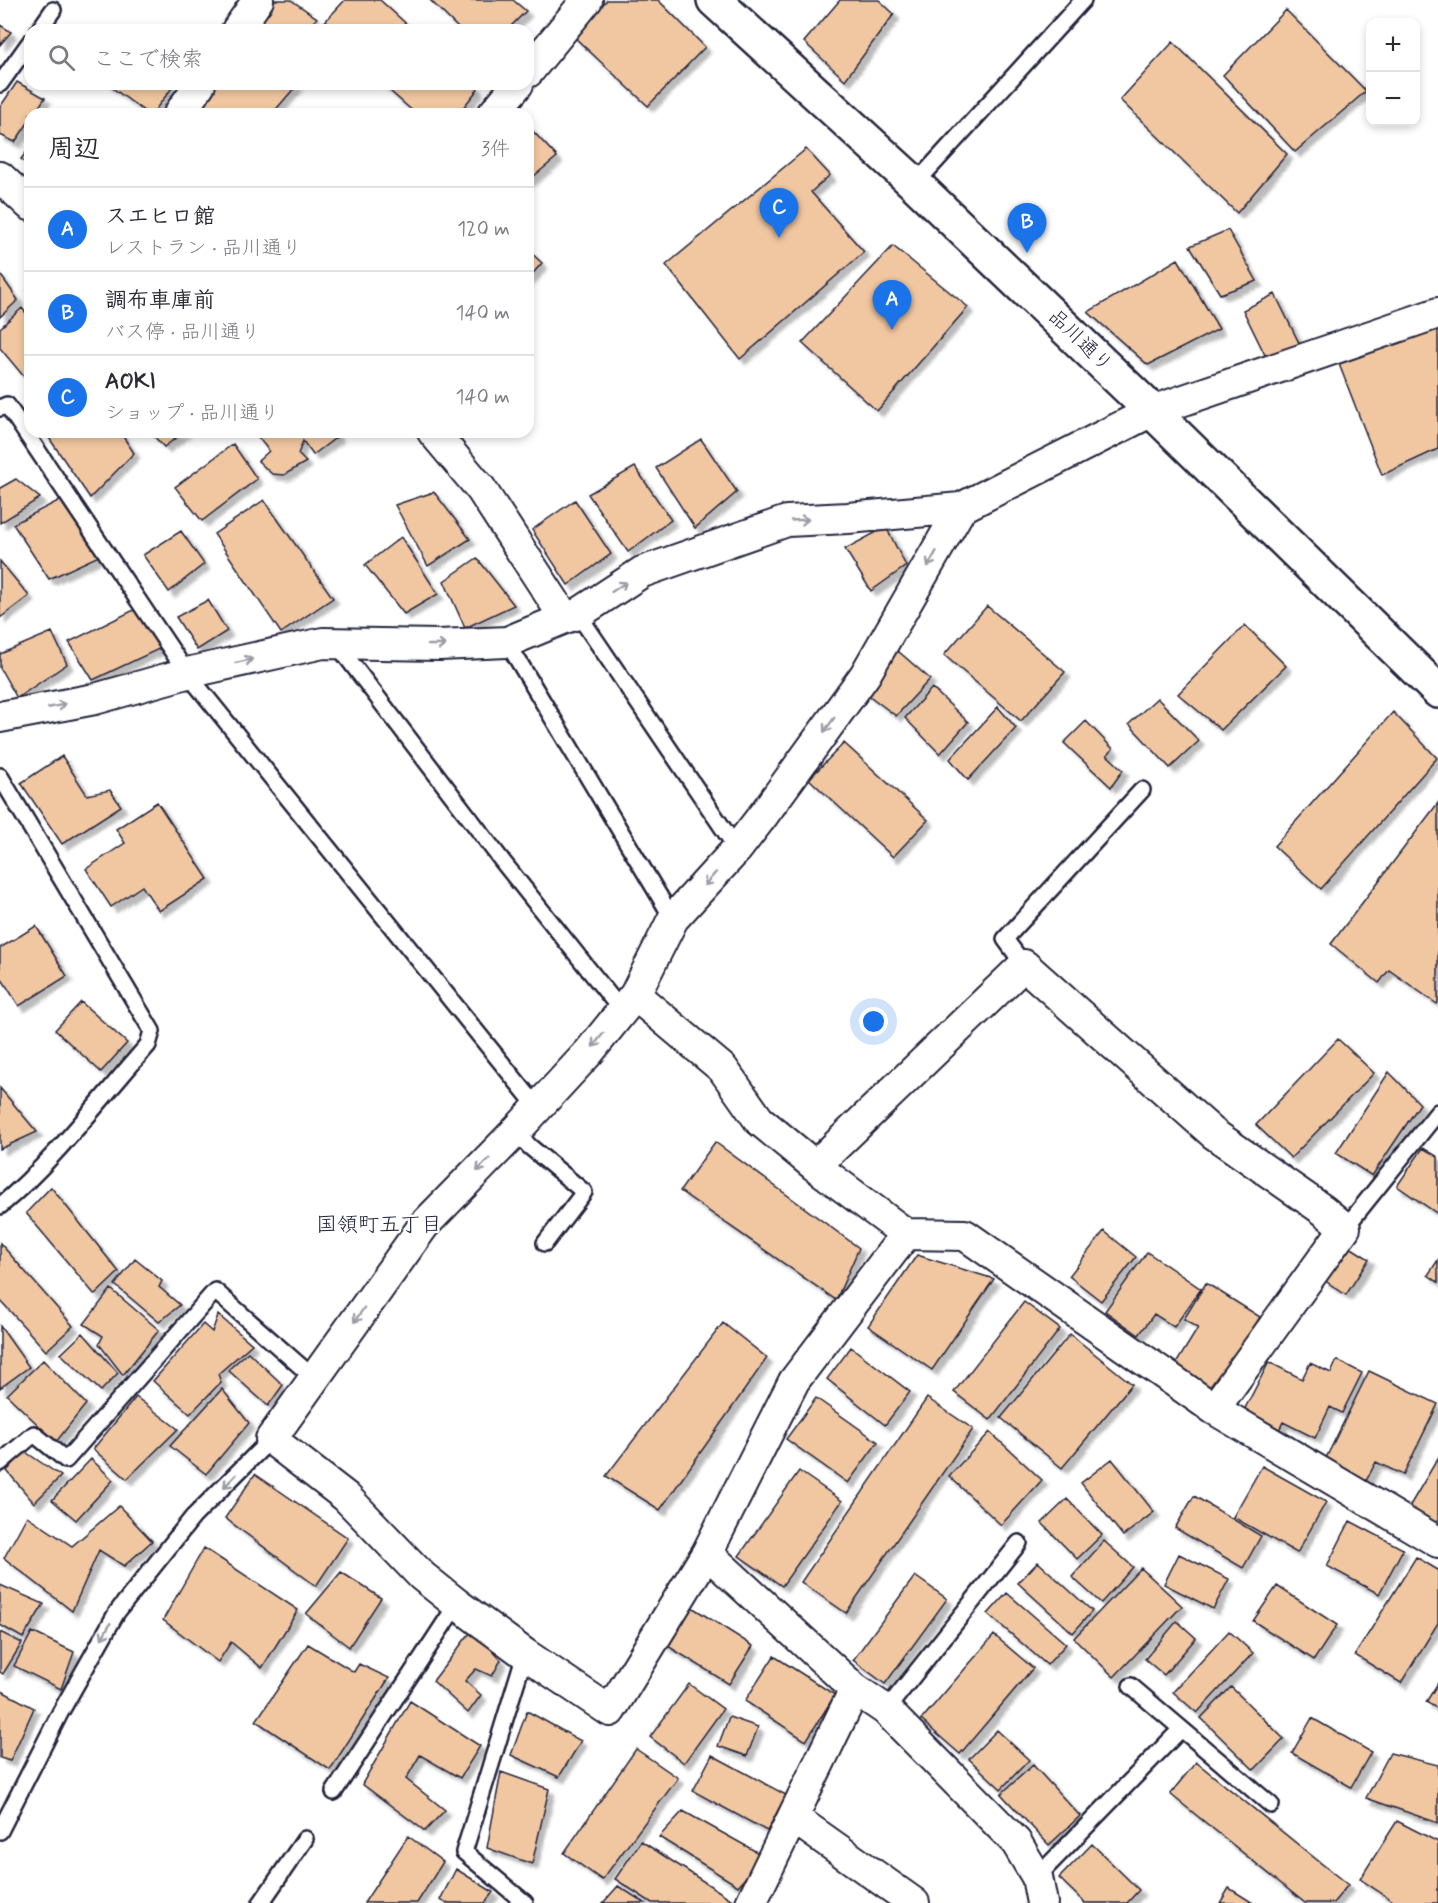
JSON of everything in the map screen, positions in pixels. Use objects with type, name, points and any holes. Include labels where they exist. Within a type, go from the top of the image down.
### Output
[{"type":"street","points":[[241,24],[258,0]]},
{"type":"street","points":[[534,65],[588,0]]},
{"type":"street","name":"品川通り","points":[[714,0],[915,184],[1152,411],[1438,691]]},
{"type":"street","points":[[183,108],[196,90]]},
{"type":"street","points":[[498,108],[513,90]]},
{"type":"street","points":[[0,177],[24,199]]},
{"type":"street","points":[[0,717],[94,699],[187,674],[323,643],[439,645],[507,642],[571,616],[642,572],[787,521],[961,508],[1152,411],[1438,313]]},
{"type":"street","points":[[438,438],[481,489],[571,616]]},
{"type":"street","points":[[906,1234],[794,1381],[707,1553],[610,1711],[525,1654],[422,1576],[346,1497],[271,1439],[424,1225],[538,1108],[589,1052],[628,1002],[673,919],[737,849],[865,675],[961,508]]},
{"type":"street","points":[[815,1166],[1024,965],[1214,1134],[1345,1228],[1214,1409]]},
{"type":"street","points":[[628,1002],[723,1069],[759,1120],[815,1166],[906,1234],[965,1234],[1214,1409],[1438,1542]]},
{"type":"street","points":[[707,1553],[855,1689],[886,1710],[1016,1842],[1039,1896]]},
{"type":"street","points":[[751,1903],[855,1689]]},
{"type":"street","points":[[794,1818],[914,1903]]},
{"type":"lane","points":[[915,184],[1083,0]]},
{"type":"lane","points":[[43,24],[53,10]]},
{"type":"lane","points":[[0,84],[24,50]]},
{"type":"lane","points":[[0,408],[7,405],[24,430]]},
{"type":"lane","points":[[29,438],[187,674],[538,1108]]},
{"type":"lane","points":[[571,616],[737,849]]},
{"type":"lane","points":[[507,642],[673,919]]},
{"type":"lane","points":[[336,643],[503,862],[628,1002]]},
{"type":"lane","points":[[0,776],[152,1031],[148,1045],[15,1193],[0,1206]]},
{"type":"lane","points":[[1024,965],[1005,939],[1142,790]]},
{"type":"lane","points":[[1345,1228],[1438,1112]]},
{"type":"lane","points":[[516,1131],[529,1146],[584,1192],[545,1243]]},
{"type":"lane","points":[[0,1463],[34,1434],[66,1460],[215,1291],[315,1379]]},
{"type":"lane","points":[[0,1831],[60,1713],[117,1612],[193,1517],[271,1439]]},
{"type":"lane","points":[[886,1710],[1019,1543]]},
{"type":"lane","points":[[334,1792],[457,1604]]},
{"type":"lane","points":[[525,1654],[464,1852],[525,1903]]},
{"type":"lane","points":[[1131,1686],[1271,1805]]},
{"type":"lane","points":[[1039,1896],[1181,1729]]},
{"type":"lane","points":[[261,1903],[305,1839]]},
{"type":"building","points":[[264,0],[291,0],[317,18],[312,24],[255,24],[251,20]]},
{"type":"building","points":[[345,0],[380,0],[406,24],[323,24]]},
{"type":"building","points":[[430,0],[513,0],[526,11],[513,24],[454,24]]},
{"type":"building","points":[[607,0],[658,0],[705,47],[648,106],[573,36]]},
{"type":"building","points":[[840,0],[879,0],[894,14],[845,80],[804,42]]},
{"type":"building","points":[[1286,10],[1366,91],[1295,152],[1223,75]]},
{"type":"building","points":[[0,25],[11,32],[0,45]]},
{"type":"building","points":[[1173,42],[1287,154],[1237,213],[1120,100]]},
{"type":"building","points":[[17,82],[24,86],[24,90],[31,90],[45,98],[38,108],[24,108],[24,129],[15,142],[0,135],[0,107]]},
{"type":"building","points":[[115,90],[170,90],[157,108],[140,108]]},
{"type":"building","points":[[213,90],[293,90],[277,108],[202,108],[199,105]]},
{"type":"building","points":[[389,90],[477,90],[463,108],[409,108]]},
{"type":"building","points":[[534,132],[557,157],[534,176]]},
{"type":"building","points":[[806,149],[830,175],[811,192],[864,252],[740,359],[666,265]]},
{"type":"building","points":[[1228,230],[1257,281],[1220,294],[1190,246]]},
{"type":"building","points":[[893,246],[968,307],[877,411],[802,343]]},
{"type":"building","points":[[534,256],[542,263],[534,272]]},
{"type":"building","points":[[1178,259],[1219,329],[1148,365],[1088,312]]},
{"type":"building","points":[[0,274],[18,300],[0,317]]},
{"type":"building","points":[[1275,294],[1300,345],[1268,361],[1243,310]]},
{"type":"building","points":[[22,308],[24,310],[24,377],[0,348],[0,328]]},
{"type":"building","points":[[1438,329],[1438,449],[1382,475],[1339,364]]},
{"type":"building","points":[[49,438],[124,438],[134,453],[90,498]]},
{"type":"building","points":[[156,438],[176,438],[164,447]]},
{"type":"building","points":[[259,438],[335,438],[313,455],[303,441],[298,454],[306,462],[284,475],[272,474],[258,461],[269,451]]},
{"type":"building","points":[[701,439],[737,492],[695,528],[656,468]]},
{"type":"building","points":[[233,444],[257,479],[202,521],[175,487]]},
{"type":"building","points":[[635,467],[671,520],[628,552],[588,494]]},
{"type":"building","points":[[16,479],[40,498],[0,523],[0,488]]},
{"type":"building","points":[[434,492],[470,539],[428,566],[395,505]]},
{"type":"building","points":[[66,497],[99,556],[49,579],[13,524]]},
{"type":"building","points":[[264,500],[333,598],[281,633],[214,534]]},
{"type":"building","points":[[575,500],[611,554],[568,585],[532,530]]},
{"type":"building","points":[[886,527],[906,566],[871,591],[845,549]]},
{"type":"building","points":[[181,531],[204,564],[169,592],[143,555]]},
{"type":"building","points":[[401,537],[438,594],[404,614],[365,565]]},
{"type":"building","points":[[477,558],[514,605],[465,628],[444,581]]},
{"type":"building","points":[[0,561],[29,596],[0,618]]},
{"type":"building","points":[[208,600],[227,631],[197,650],[176,617]]},
{"type":"building","points":[[987,606],[1065,672],[1021,721],[944,655]]},
{"type":"building","points":[[140,607],[161,648],[93,680],[69,642]]},
{"type":"building","points":[[1245,625],[1286,666],[1221,730],[1178,694]]},
{"type":"building","points":[[52,632],[67,664],[17,698],[0,668],[0,654]]},
{"type":"building","points":[[898,651],[930,679],[896,716],[863,691]]},
{"type":"building","points":[[932,688],[968,722],[940,754],[905,718]]},
{"type":"building","points":[[1157,698],[1199,741],[1170,768],[1129,724]]},
{"type":"building","points":[[998,707],[1016,728],[968,780],[950,759]]},
{"type":"building","points":[[1393,712],[1437,758],[1321,889],[1274,846]]},
{"type":"building","points":[[1086,721],[1113,749],[1107,755],[1123,770],[1111,787],[1064,743]]},
{"type":"building","points":[[844,743],[928,820],[893,857],[809,779]]},
{"type":"building","points":[[62,756],[87,795],[110,790],[121,806],[62,844],[21,783]]},
{"type":"building","points":[[157,802],[208,879],[159,911],[142,886],[111,907],[86,869],[125,843],[116,829]]},
{"type":"building","points":[[1438,803],[1437,1004],[1389,970],[1379,983],[1331,944]]},
{"type":"building","points":[[36,926],[67,976],[19,1006],[0,976],[0,948]]},
{"type":"building","points":[[81,1002],[127,1043],[101,1072],[55,1030]]},
{"type":"building","points":[[1338,1039],[1374,1073],[1291,1158],[1256,1125]]},
{"type":"building","points":[[1389,1072],[1420,1104],[1372,1176],[1336,1153]]},
{"type":"building","points":[[0,1088],[37,1132],[0,1149]]},
{"type":"building","points":[[715,1142],[859,1248],[836,1300],[680,1191]]},
{"type":"building","points":[[1423,1148],[1438,1157],[1438,1214],[1397,1186]]},
{"type":"building","points":[[51,1187],[119,1272],[95,1295],[26,1213]]},
{"type":"building","points":[[1104,1231],[1136,1257],[1101,1301],[1069,1276]]},
{"type":"building","points":[[0,1243],[73,1326],[46,1351],[0,1300]]},
{"type":"building","points":[[1347,1245],[1369,1259],[1346,1295],[1324,1280]]},
{"type":"building","points":[[1147,1252],[1201,1289],[1174,1327],[1154,1314],[1139,1335],[1105,1311]]},
{"type":"building","points":[[917,1255],[994,1279],[932,1370],[868,1326]]},
{"type":"building","points":[[135,1259],[162,1281],[159,1287],[180,1305],[159,1322],[115,1285]]},
{"type":"building","points":[[1438,1260],[1438,1282],[1428,1275]]},
{"type":"building","points":[[1206,1283],[1260,1317],[1214,1392],[1174,1367],[1198,1328],[1184,1319]]},
{"type":"building","points":[[111,1289],[159,1330],[123,1375],[99,1344],[103,1336],[84,1324]]},
{"type":"building","points":[[1024,1302],[1060,1329],[990,1420],[954,1392]]},
{"type":"building","points":[[218,1315],[252,1344],[218,1374],[221,1382],[190,1414],[153,1381],[203,1324],[212,1332]]},
{"type":"building","points":[[723,1323],[767,1358],[660,1510],[606,1476]]},
{"type":"building","points":[[0,1326],[29,1367],[0,1388]]},
{"type":"building","points":[[83,1333],[118,1373],[101,1391],[61,1354]]},
{"type":"building","points":[[1070,1334],[1132,1384],[1062,1468],[1001,1418]]},
{"type":"building","points":[[851,1347],[910,1392],[885,1425],[827,1379]]},
{"type":"building","points":[[248,1352],[283,1385],[268,1406],[228,1370]]},
{"type":"building","points":[[43,1360],[86,1404],[56,1442],[7,1395]]},
{"type":"building","points":[[1337,1360],[1362,1373],[1342,1413],[1330,1407],[1315,1438],[1283,1422],[1277,1434],[1241,1416],[1269,1362],[1302,1379],[1310,1363],[1331,1373]]},
{"type":"building","points":[[1369,1371],[1438,1404],[1403,1475],[1376,1462],[1366,1481],[1325,1460]]},
{"type":"building","points":[[222,1389],[249,1423],[206,1474],[170,1446]]},
{"type":"building","points":[[136,1397],[178,1429],[127,1479],[93,1449]]},
{"type":"building","points":[[816,1398],[878,1442],[848,1483],[786,1439]]},
{"type":"building","points":[[927,1398],[973,1429],[846,1613],[801,1582]]},
{"type":"building","points":[[990,1432],[1042,1480],[1001,1525],[949,1476]]},
{"type":"building","points":[[24,1451],[61,1476],[34,1503],[7,1471]]},
{"type":"building","points":[[1438,1458],[1438,1531],[1406,1512]]},
{"type":"building","points":[[91,1459],[113,1480],[76,1520],[52,1500]]},
{"type":"building","points":[[1112,1459],[1154,1512],[1123,1536],[1081,1483]]},
{"type":"building","points":[[1262,1466],[1326,1502],[1297,1553],[1233,1517]]},
{"type":"building","points":[[799,1471],[842,1501],[782,1586],[739,1556]]},
{"type":"building","points":[[255,1474],[348,1538],[316,1586],[225,1518]]},
{"type":"building","points":[[1194,1496],[1261,1536],[1243,1568],[1175,1528]]},
{"type":"building","points":[[1067,1499],[1102,1535],[1077,1559],[1042,1523]]},
{"type":"building","points":[[119,1506],[152,1541],[124,1566],[99,1550],[72,1611],[4,1558],[27,1516],[72,1546]]},
{"type":"building","points":[[1350,1521],[1403,1549],[1379,1594],[1327,1566]]},
{"type":"building","points":[[1104,1541],[1133,1567],[1101,1603],[1072,1577]]},
{"type":"building","points":[[204,1548],[298,1610],[262,1668],[231,1642],[218,1662],[163,1620]]},
{"type":"building","points":[[1179,1554],[1229,1579],[1213,1609],[1164,1584]]},
{"type":"building","points":[[1416,1557],[1438,1570],[1438,1623],[1401,1683],[1355,1655]]},
{"type":"building","points":[[1038,1562],[1092,1611],[1073,1633],[1018,1583]]},
{"type":"building","points":[[1141,1568],[1182,1606],[1114,1677],[1074,1638]]},
{"type":"building","points":[[341,1572],[381,1598],[349,1647],[306,1614]]},
{"type":"building","points":[[915,1576],[947,1599],[885,1684],[853,1660]]},
{"type":"building","points":[[0,1585],[44,1604],[23,1638],[0,1625]]},
{"type":"building","points":[[1277,1586],[1337,1625],[1314,1660],[1253,1621]]},
{"type":"building","points":[[1007,1593],[1066,1644],[1047,1665],[988,1614]]},
{"type":"building","points":[[687,1604],[753,1646],[729,1684],[663,1643]]},
{"type":"building","points":[[1177,1621],[1196,1638],[1164,1675],[1145,1659]]},
{"type":"building","points":[[473,1629],[501,1660],[492,1676],[476,1669],[465,1681],[481,1695],[468,1713],[433,1681]]},
{"type":"building","points":[[1229,1631],[1253,1653],[1197,1713],[1173,1692]]},
{"type":"building","points":[[0,1632],[22,1643],[3,1674],[0,1672]]},
{"type":"building","points":[[32,1632],[74,1652],[61,1689],[14,1666]]},
{"type":"building","points":[[994,1635],[1033,1668],[960,1754],[921,1720]]},
{"type":"building","points":[[308,1644],[354,1672],[359,1664],[389,1678],[330,1770],[256,1721]]},
{"type":"building","points":[[774,1656],[835,1695],[806,1741],[745,1701]]},
{"type":"building","points":[[1438,1683],[1438,1709],[1426,1702]]},
{"type":"building","points":[[689,1684],[723,1709],[684,1763],[650,1737]]},
{"type":"building","points":[[1231,1687],[1284,1739],[1254,1770],[1201,1718]]},
{"type":"building","points":[[0,1690],[34,1708],[10,1761],[0,1758]]},
{"type":"building","points":[[410,1701],[480,1746],[460,1778],[420,1755],[406,1779],[445,1810],[425,1831],[362,1784]]},
{"type":"building","points":[[527,1711],[581,1741],[559,1777],[511,1755]]},
{"type":"building","points":[[729,1717],[758,1727],[747,1756],[718,1746]]},
{"type":"building","points":[[1312,1718],[1371,1752],[1351,1787],[1292,1753]]},
{"type":"building","points":[[997,1730],[1029,1760],[1001,1789],[969,1759]]},
{"type":"building","points":[[636,1749],[678,1778],[602,1880],[564,1853]]},
{"type":"building","points":[[1390,1753],[1438,1765],[1438,1823],[1366,1798]]},
{"type":"building","points":[[712,1755],[786,1795],[767,1831],[693,1791]]},
{"type":"building","points":[[1196,1762],[1348,1885],[1333,1903],[1305,1903],[1170,1794]]},
{"type":"building","points":[[1033,1765],[1080,1816],[1049,1845],[1001,1794]]},
{"type":"building","points":[[501,1772],[549,1789],[532,1864],[487,1848]]},
{"type":"building","points":[[683,1811],[764,1856],[738,1886],[659,1837]]},
{"type":"building","points":[[1397,1821],[1438,1842],[1438,1903],[1396,1903],[1360,1879]]},
{"type":"building","points":[[408,1836],[443,1862],[417,1903],[364,1903]]},
{"type":"building","points":[[641,1841],[737,1903],[652,1903],[615,1879]]},
{"type":"building","points":[[1092,1844],[1139,1890],[1127,1903],[1085,1903],[1059,1878]]},
{"type":"building","points":[[456,1869],[493,1892],[485,1903],[446,1903],[440,1900]]},
{"type":"building","points":[[618,1886],[645,1903],[603,1903]]},
{"type":"building","points":[[1229,1888],[1253,1903],[1220,1903]]},
{"type":"place","name":"AOKI","points":[[779,238]]},
{"type":"place","name":"調布車庫前","points":[[1027,253]]},
{"type":"place","name":"スエヒロ館","points":[[892,330]]},
{"type":"district","name":"国領町五丁目","points":[[379,1225]]}]
